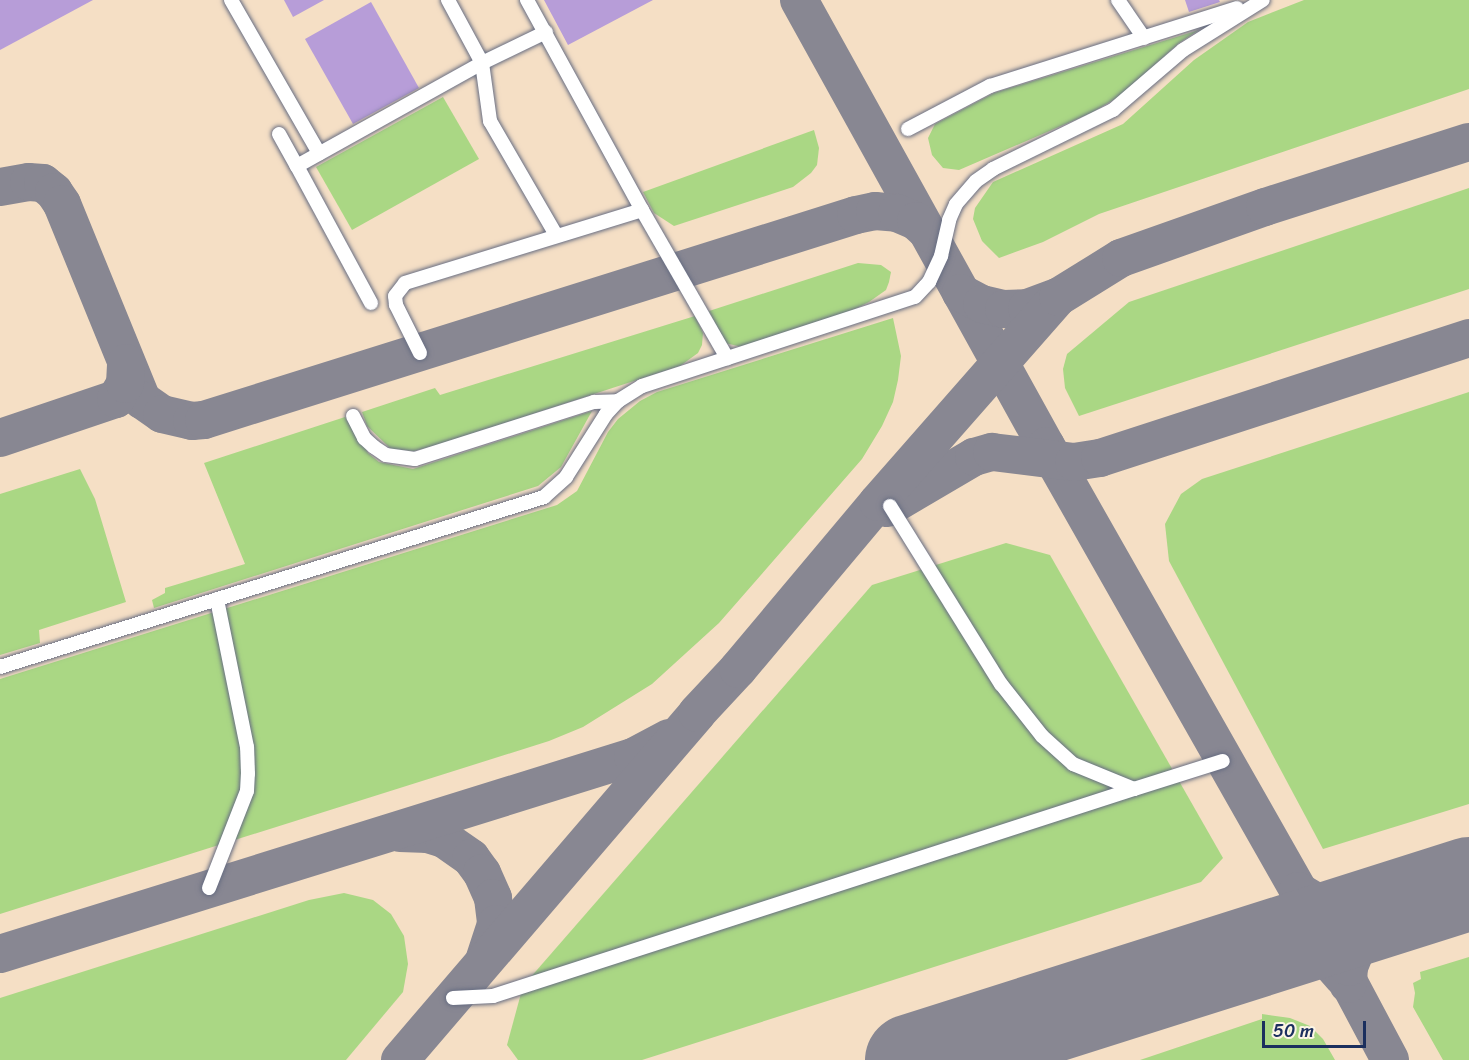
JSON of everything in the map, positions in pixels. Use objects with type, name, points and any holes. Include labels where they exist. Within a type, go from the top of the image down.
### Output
[{"type":"lane","points":[[231,0],[319,153]]},
{"type":"lane","points":[[447,0],[482,63],[490,121],[556,235]]},
{"type":"lane","points":[[527,0],[642,210],[727,358]]},
{"type":"lane","points":[[1118,0],[1144,38]]},
{"type":"lane","points":[[908,129],[990,86],[1262,0]]},
{"type":"lane","points":[[0,667],[544,496],[566,477],[606,414],[618,401],[642,386],[915,297],[929,282],[941,256],[949,220],[956,204],[976,181],[993,169],[1113,110],[1183,50],[1262,0]]},
{"type":"lane","points":[[297,166],[482,63],[546,32]]},
{"type":"lane","points":[[279,134],[371,303]]},
{"type":"lane","points":[[420,353],[396,305],[395,296],[405,283],[642,210]]},
{"type":"lane","points":[[352,416],[364,438],[374,447],[386,455],[415,459],[594,402],[618,401]]},
{"type":"lane","points":[[890,506],[1001,684],[1042,736],[1072,764],[1134,789]]},
{"type":"lane","points":[[209,888],[246,791],[248,774],[247,747],[217,598]]},
{"type":"lane","points":[[453,999],[493,996],[1222,761]]},
{"type":"green space","points":[[1304,0],[1469,0],[1469,89],[1099,214],[1043,242],[999,258],[982,241],[973,219],[975,208],[993,182],[1123,124],[1194,60],[1248,22]]},
{"type":"green space","points":[[1199,30],[1179,43],[1120,96],[1091,113],[959,170],[943,168],[932,155],[928,138],[935,124],[994,93]]},
{"type":"green space","points":[[443,97],[479,159],[352,230],[316,167]]},
{"type":"green space","points":[[814,130],[819,148],[817,165],[811,173],[793,187],[674,226],[654,213],[643,192]]},
{"type":"green space","points":[[1469,188],[1469,289],[1079,416],[1065,388],[1063,369],[1067,354],[1129,302]]},
{"type":"green space","points":[[858,263],[881,265],[891,272],[889,282],[886,290],[845,314],[742,347],[725,343],[709,311]]},
{"type":"green space","points":[[695,316],[703,333],[702,345],[698,353],[680,366],[434,446],[414,451],[391,449],[367,426],[362,412],[435,388],[440,395]]},
{"type":"green space","points":[[893,318],[901,356],[898,380],[893,402],[882,426],[862,459],[719,623],[652,684],[583,727],[549,741],[0,914],[0,679],[557,505],[577,491],[608,432],[618,419],[640,401],[657,392]]},
{"type":"green space","points":[[1469,392],[1469,804],[1323,849],[1169,561],[1165,524],[1181,494],[1202,479]]},
{"type":"green space","points":[[592,411],[561,467],[538,486],[154,608],[152,600],[165,593],[165,588],[245,564],[204,463],[345,417],[368,453],[379,462],[413,469]]},
{"type":"green space","points":[[80,469],[95,499],[126,602],[39,630],[40,643],[0,655],[0,494]]},
{"type":"green space","points":[[1006,543],[1050,555],[1223,858],[1201,882],[642,1060],[518,1060],[507,1045],[523,986],[872,585]]},
{"type":"green space","points":[[344,893],[373,900],[391,914],[404,936],[408,964],[403,992],[346,1060],[0,1060],[0,998],[309,900]]},
{"type":"green space","points":[[1469,957],[1469,1060],[1443,1060],[1413,1007],[1415,993],[1413,983],[1421,979],[1420,972]]},
{"type":"green space","points":[[1262,1014],[1290,1018],[1310,1026],[1323,1039],[1335,1060],[1140,1060],[1262,1019]]},
{"type":"building","points":[[0,0],[93,0],[0,50]]},
{"type":"building","points":[[284,0],[324,0],[293,17]]},
{"type":"building","points":[[544,0],[653,0],[568,45]]},
{"type":"building","points":[[1185,0],[1219,0],[1220,2],[1189,12]]},
{"type":"building","points":[[371,2],[419,88],[353,124],[305,39]]},
{"type":"taxiway","points":[[799,0],[1046,446],[1321,930],[1390,1060]]},
{"type":"taxiway","points":[[400,1060],[697,713],[738,669],[878,502],[1058,297],[1121,258],[1265,207],[1469,142]]},
{"type":"taxiway","points":[[0,187],[29,182],[43,183],[54,192],[62,204],[142,400],[162,414],[192,421],[204,420],[856,215],[875,211],[897,213],[916,221],[930,234]]},
{"type":"taxiway","points":[[961,293],[982,304],[1004,309],[1027,308],[1058,297]]},
{"type":"taxiway","points":[[887,508],[974,457],[992,452],[1074,462],[1100,458],[1469,338]]},
{"type":"taxiway","points":[[0,438],[116,399],[125,384],[126,363]]},
{"type":"taxiway","points":[[0,954],[633,757],[669,738]]},
{"type":"taxiway","points":[[400,833],[428,834],[444,839],[471,858],[482,873],[493,898],[496,924],[485,958]]},
{"type":"taxiway","points":[[1298,891],[1321,905],[1338,911],[1375,913]]},
{"type":"taxiway","points":[[1348,984],[1349,967],[1360,940],[1385,915],[1398,906]]},
{"type":"taxiway","points":[[1268,947],[1296,948],[1319,954],[1328,960],[1343,977]]},
{"type":"runway","points":[[911,1060],[1469,883]]}]
